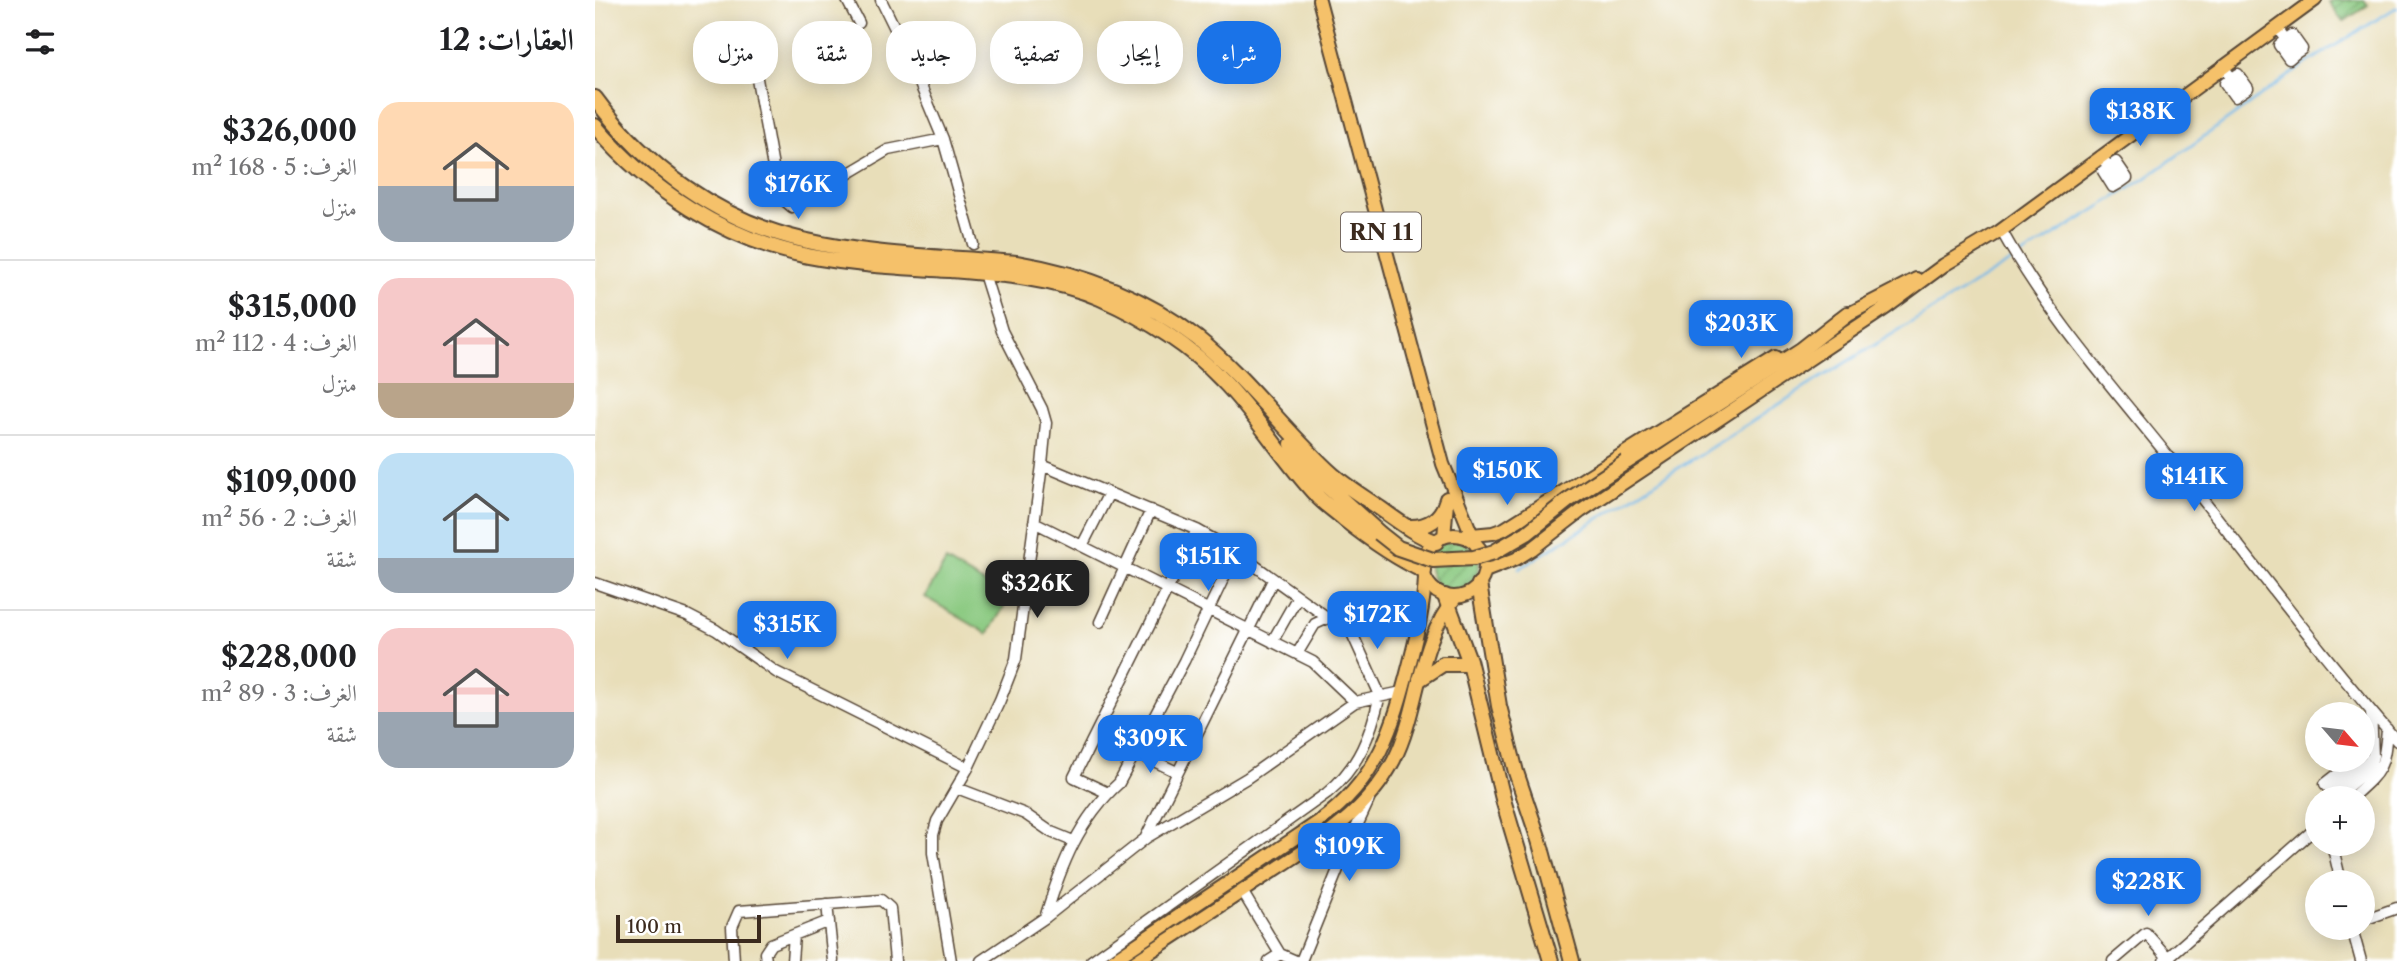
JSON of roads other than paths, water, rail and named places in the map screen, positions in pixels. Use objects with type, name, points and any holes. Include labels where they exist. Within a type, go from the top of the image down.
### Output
[{"type":"highway","points":[[595,98],[624,135],[681,185],[719,208],[769,230],[834,246],[1044,268],[1097,282],[1125,295],[1175,322],[1198,339],[1334,475],[1408,527],[1440,540]]},
{"type":"highway","points":[[595,126],[616,150],[677,201],[708,220],[772,247],[849,262],[985,273],[1065,286],[1098,297],[1136,315],[1167,333],[1223,380],[1317,496],[1378,546],[1424,574]]},
{"type":"highway","points":[[1267,435],[1398,548],[1433,561],[1474,558],[1494,552],[1527,533],[1567,500],[1810,344],[1847,314]]},
{"type":"highway","points":[[1720,403],[1804,361]]},
{"type":"highway","points":[[1277,419],[1295,449],[1318,478]]},
{"type":"highway","points":[[1408,527],[1430,523],[1441,513],[1447,499]]},
{"type":"highway","name":"RN 11","points":[[1482,578],[1492,668],[1515,772],[1539,840],[1572,961]]},
{"type":"highway","points":[[1450,599],[1470,664],[1504,803],[1551,961]]},
{"type":"highway","points":[[1420,679],[1443,664],[1470,664]]},
{"type":"main road","name":"RN 11","points":[[1319,0],[1443,464],[1470,539],[1483,554],[1482,578]]},
{"type":"main road","points":[[1440,540],[1470,539],[1504,529],[1847,314],[1944,265],[2001,230],[2315,0]]},
{"type":"main road","points":[[1424,574],[1433,589],[1450,599],[1467,595],[1482,578],[1532,549],[1568,520],[1887,307],[1944,265]]},
{"type":"main road","name":"RN 11","points":[[1443,464],[1447,499]]},
{"type":"main road","points":[[1112,961],[1309,829],[1347,800],[1379,757],[1402,692],[1421,614],[1425,558],[1440,540],[1447,499]]},
{"type":"main road","points":[[1136,961],[1328,835],[1372,794],[1401,745],[1437,628],[1450,599]]},
{"type":"main road","points":[[1328,835],[1340,844],[1345,852]]},
{"type":"street","points":[[847,0],[858,21]]},
{"type":"street","points":[[881,0],[908,55],[943,139],[973,244]]},
{"type":"street","points":[[2277,28],[2286,40],[2292,35],[2302,49],[2296,53]]},
{"type":"street","points":[[2223,66],[2232,78],[2238,74],[2248,88],[2242,93]]},
{"type":"street","points":[[758,84],[778,195],[792,207],[888,150],[943,139]]},
{"type":"street","points":[[2101,156],[2109,167],[2116,162],[2127,178],[2120,183]]},
{"type":"street","points":[[2001,230],[2036,289],[2076,343],[2364,702]]},
{"type":"street","points":[[951,961],[933,853],[933,835],[937,821],[968,768],[1016,659],[1046,423],[1042,409],[1002,331],[986,280]]},
{"type":"street","points":[[1042,465],[1196,530],[1236,552],[1328,618],[1346,620],[1421,614]]},
{"type":"street","points":[[1082,546],[1109,492]]},
{"type":"street","points":[[1100,622],[1151,510]]},
{"type":"street","points":[[1034,522],[1313,662],[1355,702]]},
{"type":"street","points":[[1108,793],[1074,777],[1196,530]]},
{"type":"street","points":[[1046,917],[1060,869],[1073,841],[1108,793],[1119,783],[1184,661],[1236,552]]},
{"type":"street","points":[[1146,838],[1273,580]]},
{"type":"street","points":[[595,583],[687,615],[716,630],[776,672],[968,768]]},
{"type":"street","points":[[1272,642],[1297,598]]},
{"type":"street","points":[[1297,654],[1315,624],[1328,618]]},
{"type":"street","points":[[1091,961],[1339,784],[1357,761],[1366,744],[1380,695],[1346,620]]},
{"type":"street","points":[[981,961],[1046,917],[1146,838],[1247,778],[1355,702],[1402,692]]},
{"type":"street","points":[[2375,716],[2397,741]]},
{"type":"street","points":[[2365,786],[2383,762],[2387,729]]},
{"type":"street","points":[[1135,752],[1177,772]]},
{"type":"street","points":[[957,788],[1025,814],[1051,832],[1073,841]]},
{"type":"street","points":[[1301,961],[1345,852],[1372,794]]},
{"type":"street","points":[[2113,961],[2146,933],[2168,959],[2305,838]]},
{"type":"street","points":[[1242,891],[1280,954],[1296,961]]},
{"type":"street","points":[[734,961],[732,923],[739,911],[881,900],[890,908],[895,961]]},
{"type":"street","points":[[827,904],[833,961]]},
{"type":"street","points":[[2375,916],[2397,908]]},
{"type":"street","points":[[766,961],[765,953],[769,945],[829,921]]},
{"type":"street","points":[[792,961],[794,934]]},
{"type":"street","points":[[2355,940],[2361,961]]},
{"type":"street","points":[[1269,961],[1280,954]]},
{"type":"waterway","points":[[2021,256],[2146,178],[2304,65],[2397,7]]},
{"type":"waterway","points":[[1519,569],[1819,379],[2015,259]]}]
